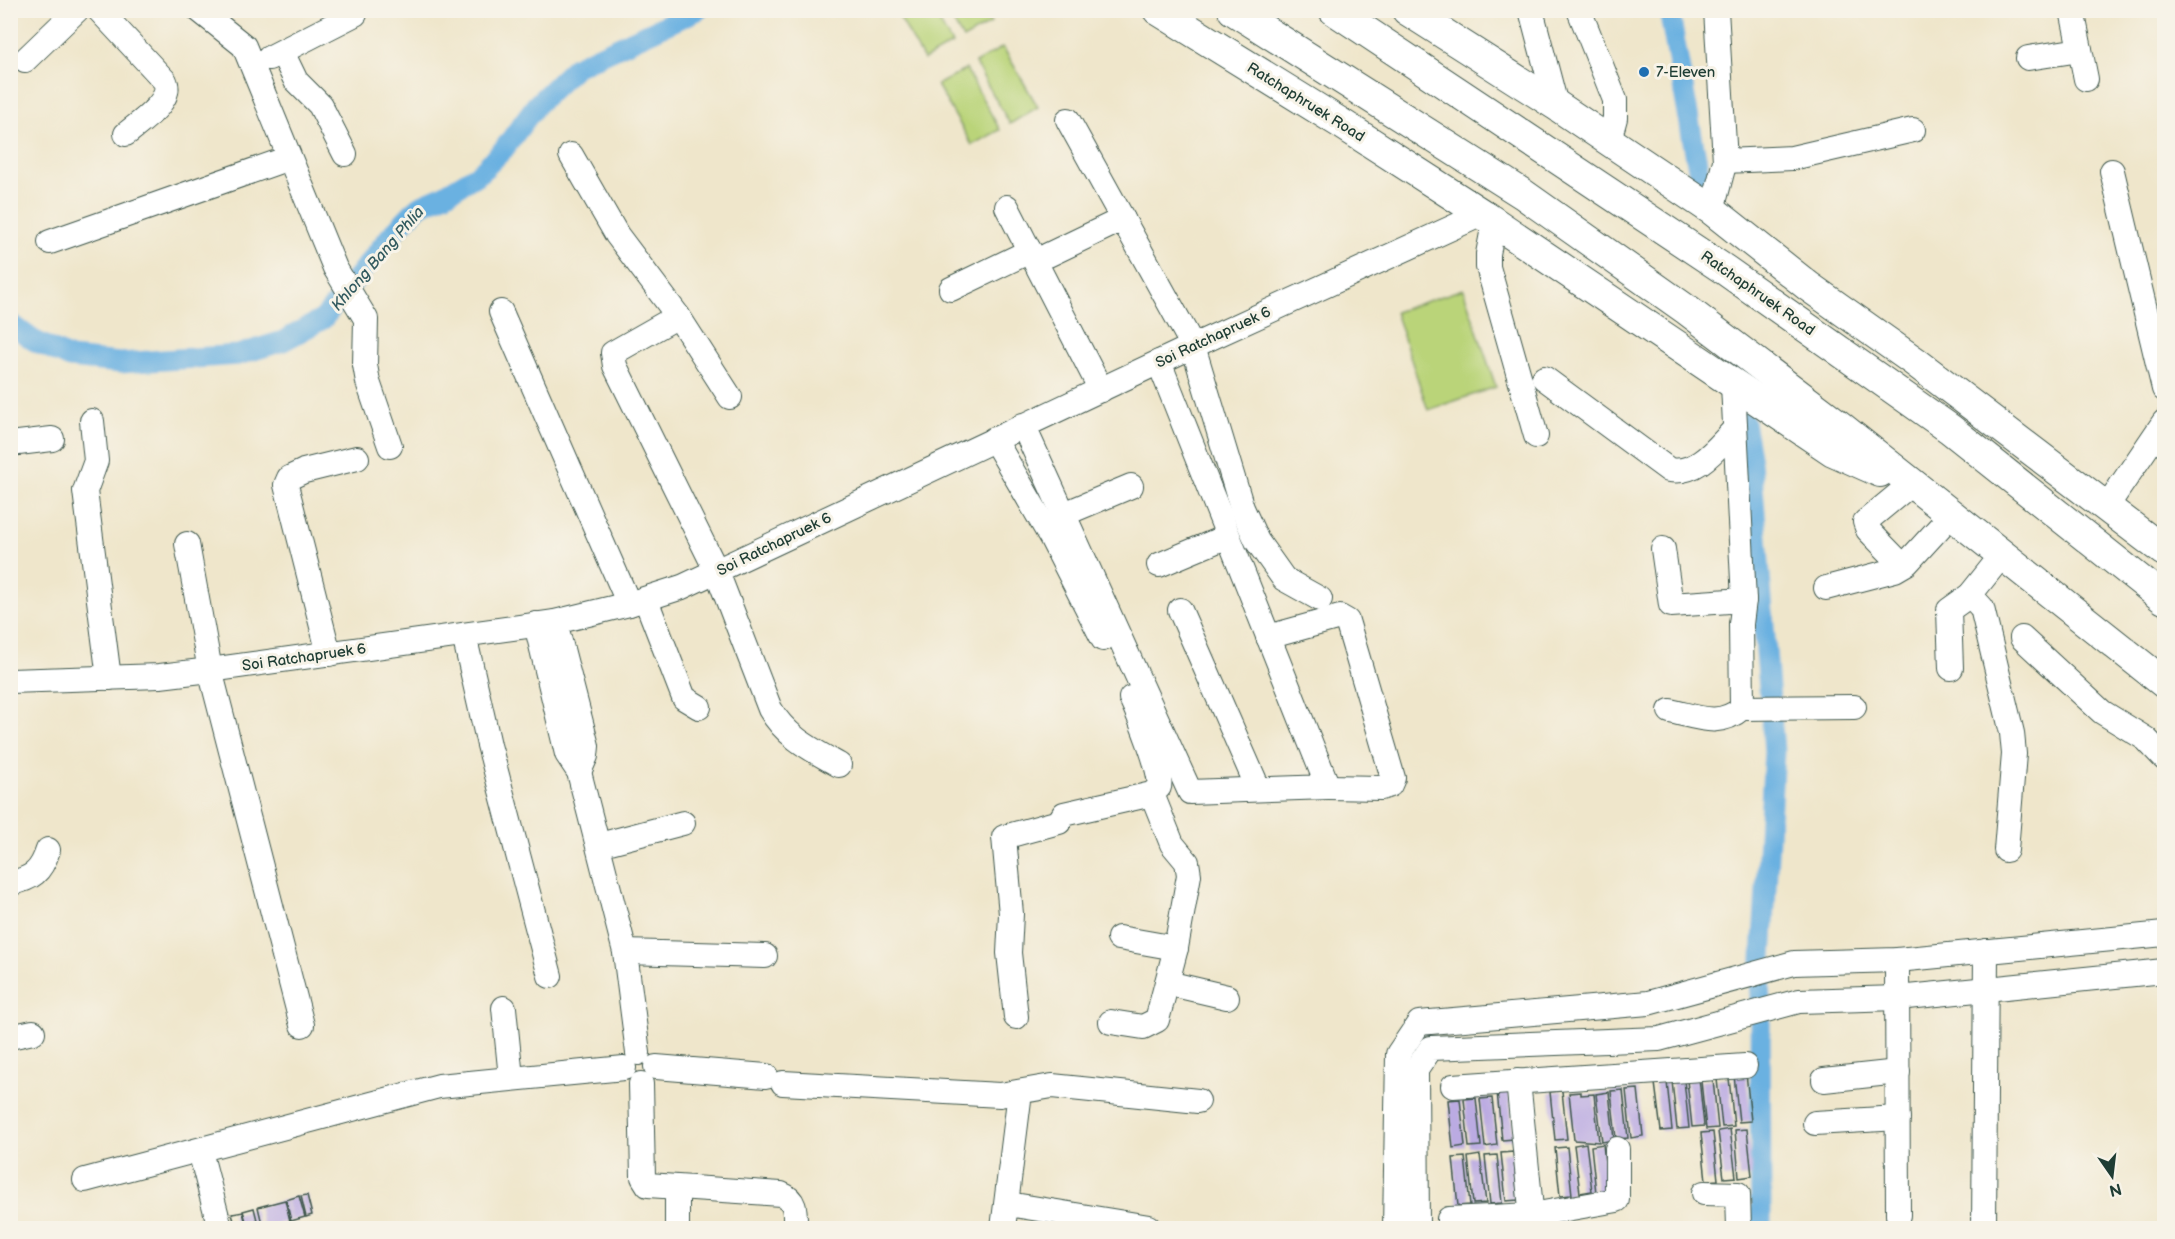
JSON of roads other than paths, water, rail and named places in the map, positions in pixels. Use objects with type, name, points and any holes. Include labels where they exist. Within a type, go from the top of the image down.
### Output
[{"type":"main road","name":"Ratchaphruek Road","points":[[1158,10],[1339,122],[1488,219],[1833,451],[1868,468],[1910,483]]},
{"type":"main road","name":"Ratchaphruek Road","points":[[1233,10],[1523,194],[1735,345],[2164,683]]},
{"type":"main road","name":"Ratchaphruek Road","points":[[1335,10],[1744,283],[1950,429],[2157,593]]},
{"type":"main road","points":[[1407,10],[1556,105],[1712,210],[1808,286],[2160,544]]},
{"type":"main road","points":[[1974,406],[2157,593]]},
{"type":"street","points":[[25,60],[77,10]]},
{"type":"street","points":[[99,10],[168,87],[166,97],[126,134]]},
{"type":"street","points":[[199,10],[244,46],[253,65],[341,281],[359,307],[367,326],[365,365],[368,382],[390,446]]},
{"type":"street","points":[[1531,10],[1556,105]]},
{"type":"street","points":[[1579,10],[1615,100],[1616,118],[1609,140]]},
{"type":"street","points":[[1698,10],[1719,46]]},
{"type":"street","points":[[1712,210],[1725,161],[1716,10]]},
{"type":"street","points":[[2072,10],[2086,79]]},
{"type":"street","points":[[253,65],[355,14]]},
{"type":"street","points":[[2028,58],[2080,50]]},
{"type":"street","points":[[282,52],[296,81],[320,105],[345,154]]},
{"type":"street","points":[[1068,120],[1193,346],[1242,508],[1257,541],[1284,579],[1320,598]]},
{"type":"street","points":[[1725,161],[1792,158],[1913,130]]},
{"type":"street","points":[[571,155],[617,235],[678,316],[730,397]]},
{"type":"street","points":[[50,242],[289,158]]},
{"type":"street","points":[[2112,171],[2164,389]]},
{"type":"street","points":[[1007,207],[1039,253],[1101,390]]},
{"type":"street","points":[[951,289],[1123,219]]},
{"type":"street","points":[[1488,219],[1488,267],[1536,436]]},
{"type":"street","name":"Soi Ratchapruek 6","points":[[10,681],[160,676],[210,670],[545,623],[638,602],[717,572],[1193,346],[1488,219]]},
{"type":"street","points":[[501,312],[684,698],[699,707]]},
{"type":"street","points":[[678,316],[613,352],[612,359],[717,572],[770,709],[780,726],[794,739],[839,765]]},
{"type":"street","points":[[1159,362],[1328,787]]},
{"type":"street","points":[[1544,378],[1670,470],[1679,472],[1700,464],[1735,429]]},
{"type":"street","points":[[1733,385],[1744,600],[1741,624],[1742,708]]},
{"type":"street","points":[[92,421],[96,461],[85,491],[109,678]]},
{"type":"street","points":[[2107,506],[2164,422]]},
{"type":"street","points":[[1023,425],[1190,792],[1258,788],[1381,788],[1390,784],[1393,778],[1347,621],[1340,617],[1268,637]]},
{"type":"street","points":[[10,444],[52,439]]},
{"type":"street","points":[[993,439],[1052,539],[1100,631],[1137,711],[1159,779],[1159,787],[1152,794],[1064,814],[1059,822],[1004,837],[1011,914],[1009,948],[1016,1017]]},
{"type":"street","points":[[329,654],[286,485],[289,478],[304,471],[357,458]]},
{"type":"street","points":[[1902,565],[1868,530],[1865,522],[1910,483]]},
{"type":"street","points":[[1064,514],[1131,486]]},
{"type":"street","points":[[1826,588],[1884,574],[1902,565],[1951,515]]},
{"type":"street","points":[[1159,565],[1228,536]]},
{"type":"street","points":[[187,544],[210,670],[302,1025]]},
{"type":"street","points":[[1663,549],[1671,605],[1744,600]]},
{"type":"street","points":[[1951,668],[1949,610],[1970,595],[2002,555]]},
{"type":"street","points":[[1970,595],[1982,608],[2012,734],[2014,754],[2006,850]]},
{"type":"street","points":[[1180,610],[1258,788]]},
{"type":"street","points":[[545,623],[567,754],[579,772],[626,952],[640,1068],[643,1177],[648,1185],[677,1189],[781,1194],[788,1197],[793,1204],[795,1228]]},
{"type":"street","points":[[464,635],[489,745],[550,976]]},
{"type":"street","points":[[2022,638],[2102,712],[2146,740],[2164,758]]},
{"type":"street","points":[[1670,711],[1718,721],[1731,718],[1742,708],[1854,707]]},
{"type":"street","points":[[1111,1022],[1143,1027],[1157,1020],[1176,948],[1189,875],[1187,862],[1169,838],[1152,794]]},
{"type":"street","points":[[599,845],[683,823]]},
{"type":"street","points":[[10,883],[35,875],[44,864],[48,850]]},
{"type":"street","points":[[1395,1228],[1398,1054],[1419,1023],[1648,1003],[1794,963],[1897,960],[2164,934]]},
{"type":"street","points":[[1119,939],[1176,948]]},
{"type":"street","points":[[1983,1228],[1986,951]]},
{"type":"street","points":[[626,952],[765,956]]},
{"type":"street","points":[[1897,960],[1898,1215]]},
{"type":"street","points":[[1417,1228],[1416,1070],[1431,1048],[1659,1039],[1798,1001],[1898,998],[2164,971]]},
{"type":"street","points":[[1167,983],[1227,997]]},
{"type":"street","points":[[504,1008],[511,1077]]},
{"type":"street","points":[[1453,1086],[1745,1066]]},
{"type":"street","points":[[85,1180],[439,1086],[511,1077],[640,1068],[775,1080],[1000,1095],[1052,1086],[1198,1101]]},
{"type":"street","points":[[1824,1080],[1898,1072]]},
{"type":"street","points":[[1518,1081],[1532,1222]]},
{"type":"street","points":[[1003,1228],[1008,1204],[1020,1092]]},
{"type":"street","points":[[1815,1123],[1898,1118]]},
{"type":"street","points":[[1449,1219],[1532,1222],[1617,1200],[1617,1149]]},
{"type":"street","points":[[200,1151],[220,1228]]},
{"type":"street","points":[[676,1228],[677,1189]]},
{"type":"street","points":[[1704,1193],[1738,1194],[1739,1228]]},
{"type":"street","points":[[1008,1204],[1149,1227]]},
{"type":"waterway","name":"Khlong Bang Phlia","points":[[10,323],[33,340],[70,358],[120,363],[238,355],[283,341],[323,319],[391,235],[419,206],[444,195],[480,173],[504,149],[536,105],[575,67],[698,10]]},
{"type":"waterway","points":[[1669,10],[1701,185]]},
{"type":"waterway","points":[[1744,422],[1751,462],[1774,751],[1760,992],[1761,1228]]},
{"type":"place","name":"7-Eleven","points":[[1644,72]]}]
